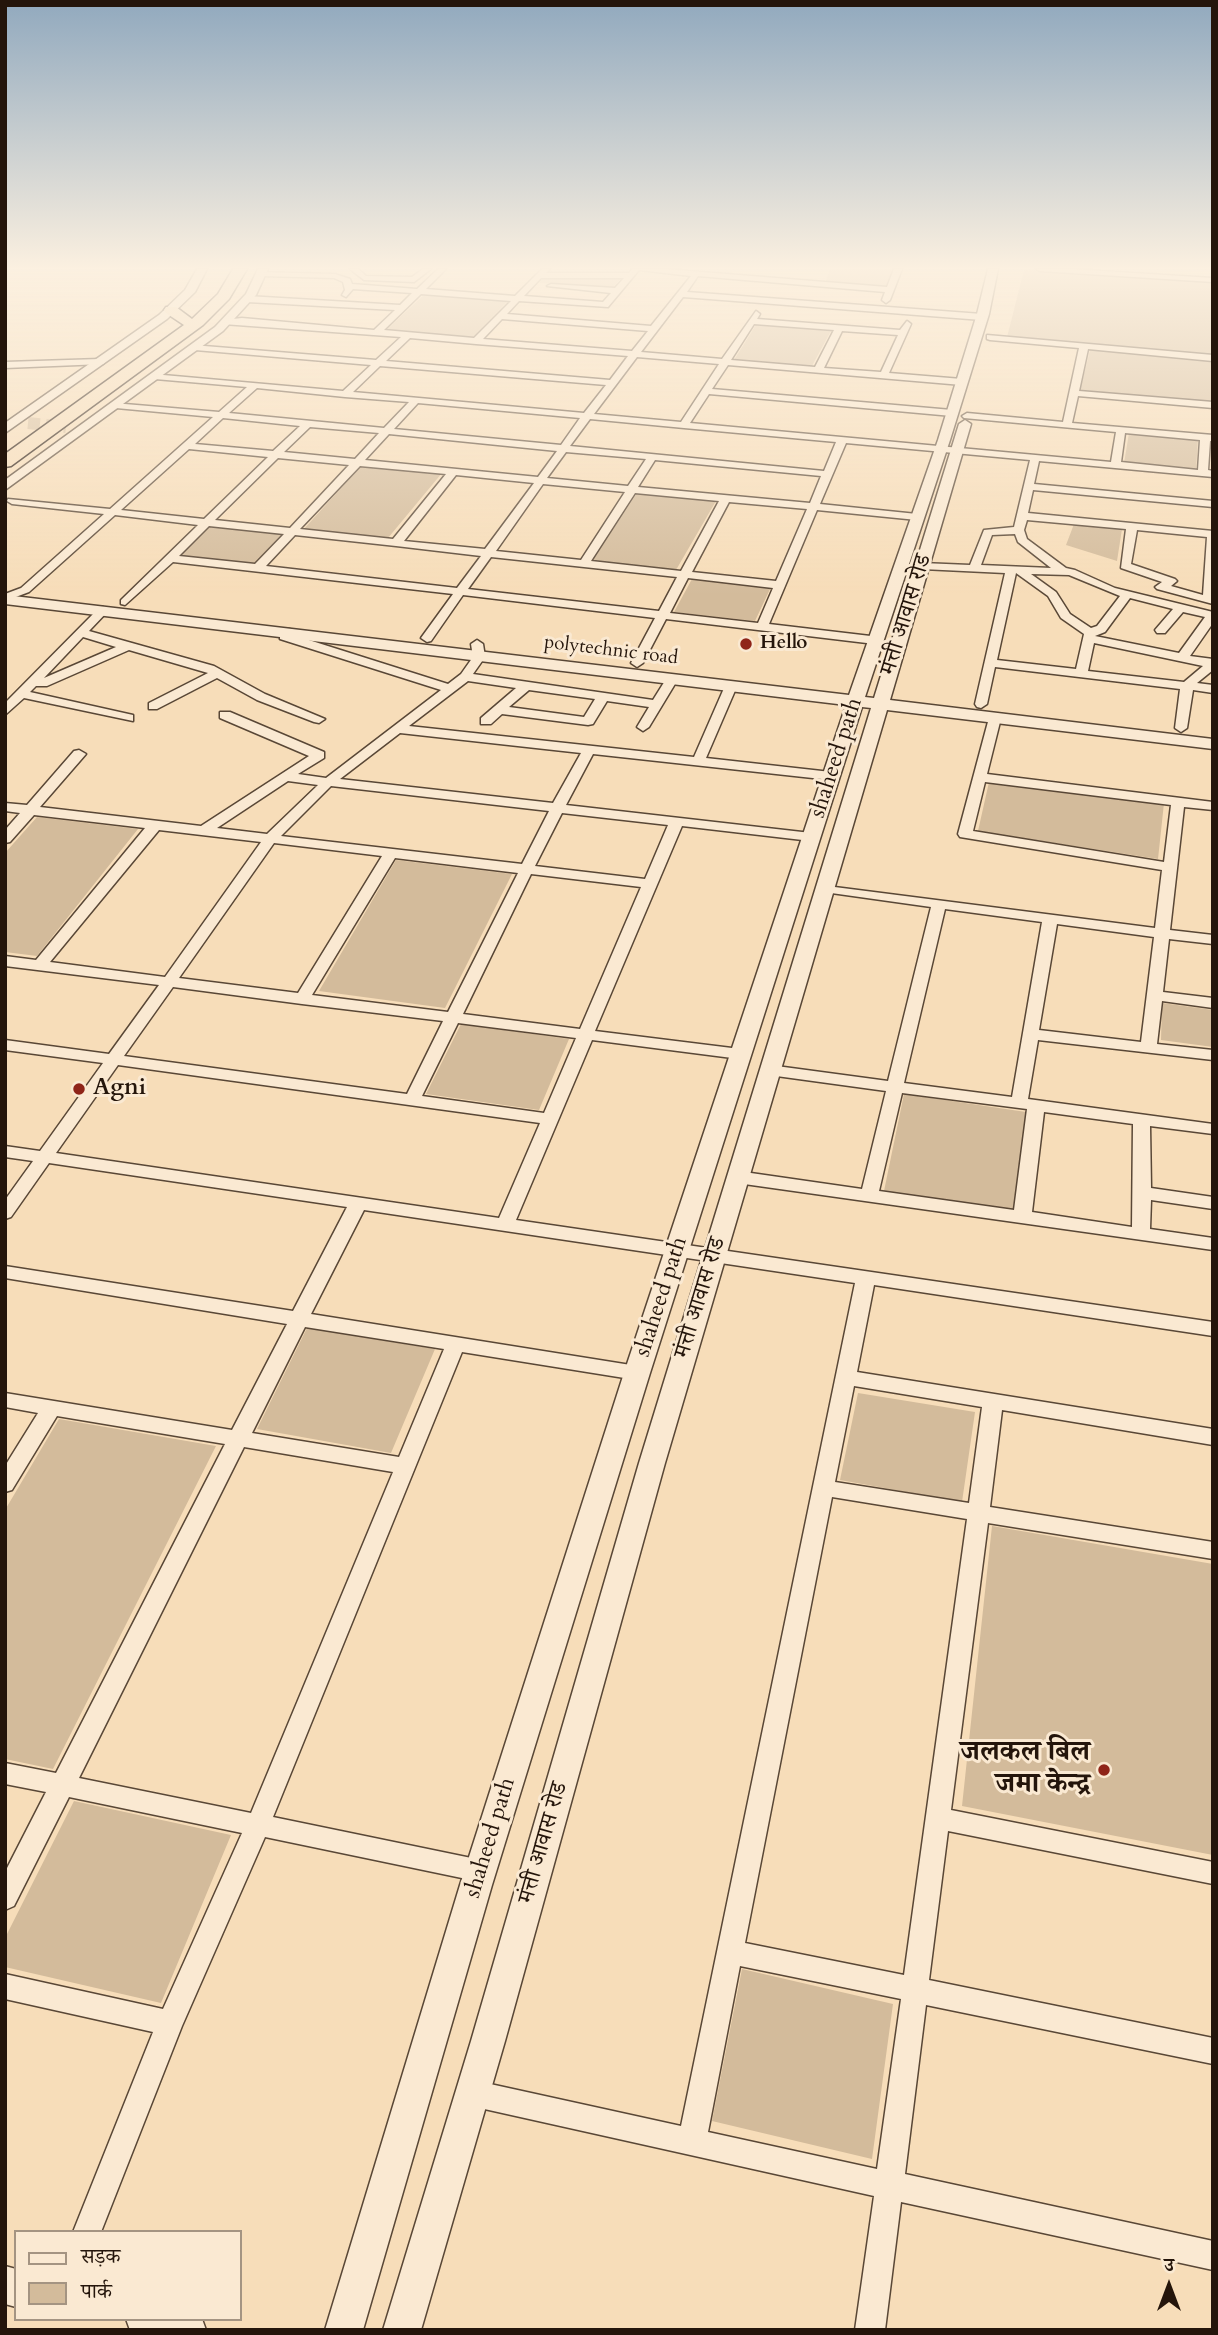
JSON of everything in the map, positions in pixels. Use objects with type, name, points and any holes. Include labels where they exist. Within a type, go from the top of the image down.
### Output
[{"type":"highway","points":[[5,447],[104,378]]},
{"type":"highway","points":[[5,462],[121,378]]},
{"type":"street","points":[[16,424],[78,378]]},
{"type":"street","points":[[5,486],[152,378]]},
{"type":"street","points":[[177,378],[1208,474],[1209,437],[706,391]]},
{"type":"street","points":[[345,394],[362,378]]},
{"type":"street","points":[[553,378],[612,383]]},
{"type":"street","points":[[427,638],[616,378]]},
{"type":"street","points":[[684,425],[715,378]]},
{"type":"street","points":[[917,378],[962,382]]},
{"type":"street","points":[[959,415],[964,378]]},
{"type":"street","name":"मंत्ती आवास रोड","points":[[402,2330],[714,1254],[922,566],[949,450],[970,378]]},
{"type":"street","points":[[1067,425],[1077,378]]},
{"type":"street","points":[[5,598],[25,590],[255,385]]},
{"type":"street","points":[[1074,393],[1213,405]]},
{"type":"street","points":[[258,568],[416,400]]},
{"type":"street","points":[[116,405],[828,474]]},
{"type":"street","points":[[125,602],[307,424]]},
{"type":"street","points":[[66,427],[83,429]]},
{"type":"street","points":[[1116,466],[1121,430]]},
{"type":"street","points":[[762,627],[842,440]]},
{"type":"street","points":[[186,446],[917,517]]},
{"type":"street","name":"shaheed path","points":[[344,2330],[481,1871],[637,1373],[875,640],[917,517],[949,450]]},
{"type":"street","points":[[584,564],[652,457]]},
{"type":"street","points":[[1035,458],[1019,530],[1022,540],[1062,571]]},
{"type":"street","points":[[396,543],[453,472]]},
{"type":"street","points":[[1029,487],[1213,504]]},
{"type":"street","points":[[637,663],[726,499]]},
{"type":"street","points":[[12,501],[781,585]]},
{"type":"street","points":[[1022,516],[1132,526],[1213,534],[1210,600],[1161,587],[1171,581],[1125,566],[1132,526]]},
{"type":"street","points":[[974,569],[988,532],[1019,530]]},
{"type":"street","points":[[171,558],[875,640]]},
{"type":"street","points":[[922,566],[1071,572],[1128,595],[1212,616],[1183,657]]},
{"type":"street","points":[[1016,571],[1052,594],[1065,616],[1089,635],[1212,663]]},
{"type":"street","points":[[981,704],[1016,571]]},
{"type":"street","points":[[5,588],[427,638],[478,650],[637,663],[857,696]]},
{"type":"street","points":[[1089,635],[1101,629],[1128,595]]},
{"type":"street","name":"polytechnic road","points":[[5,598],[289,633],[478,650],[673,679],[882,699],[995,718],[1213,744]]},
{"type":"street","points":[[1161,631],[1180,608]]},
{"type":"street","points":[[5,711],[103,610]]},
{"type":"street","points":[[81,633],[217,673],[261,697],[319,719]]},
{"type":"street","points":[[289,633],[285,636],[451,689]]},
{"type":"street","points":[[1081,674],[1089,635]]},
{"type":"street","points":[[5,690],[26,689],[43,683],[128,646]]},
{"type":"street","points":[[5,1213],[270,839],[327,783],[465,677],[478,650]]},
{"type":"street","points":[[990,663],[1213,689]]},
{"type":"street","points":[[1181,728],[1187,686],[1212,663]]},
{"type":"street","points":[[153,706],[217,673]]},
{"type":"street","points":[[465,677],[657,704]]},
{"type":"street","points":[[643,727],[673,679]]},
{"type":"street","points":[[486,722],[526,686]]},
{"type":"street","points":[[698,762],[731,686]]},
{"type":"street","points":[[26,689],[128,718]]},
{"type":"street","points":[[500,709],[588,721],[603,697]]},
{"type":"street","points":[[882,699],[981,704],[1213,732]]},
{"type":"street","points":[[203,831],[319,755],[225,715]]},
{"type":"street","points":[[995,718],[965,834],[1169,867]]},
{"type":"street","points":[[398,729],[831,776]]},
{"type":"street","points":[[412,1100],[556,810],[589,750]]},
{"type":"street","points":[[5,839],[79,754]]},
{"type":"street","points":[[285,777],[811,837]]},
{"type":"street","points":[[980,777],[1213,806]]},
{"type":"street","points":[[1148,1048],[1178,802]]},
{"type":"street","points":[[5,807],[650,884]]},
{"type":"street","points":[[505,1224],[676,823]]},
{"type":"street","points":[[40,965],[155,825]]},
{"type":"street","points":[[302,999],[391,853]]},
{"type":"street","points":[[824,888],[1213,940]]},
{"type":"street","points":[[869,1196],[939,903]]},
{"type":"street","points":[[1022,1217],[1030,1034],[1050,918]]},
{"type":"street","points":[[5,961],[740,1055]]},
{"type":"street","points":[[1153,995],[1213,1003]]},
{"type":"street","points":[[1030,1034],[1213,1055]]},
{"type":"street","points":[[5,1045],[551,1119]]},
{"type":"street","points":[[769,1070],[1213,1129]]},
{"type":"street","points":[[1141,1119],[1142,1234]]},
{"type":"street","points":[[5,1152],[1213,1329]]},
{"type":"street","points":[[737,1177],[1213,1244]]},
{"type":"street","points":[[1142,1193],[1213,1203]]},
{"type":"street","points":[[5,1898],[358,1203]]},
{"type":"street","points":[[5,1272],[637,1373]]},
{"type":"street","points":[[692,2142],[866,1277]]},
{"type":"street","points":[[88,2230],[170,2023],[258,1825],[456,1343]]},
{"type":"street","points":[[847,1378],[1213,1437]]},
{"type":"street","points":[[5,1400],[406,1465]]},
{"type":"street","points":[[870,2330],[993,1402]]},
{"type":"street","points":[[5,1483],[52,1407]]},
{"type":"street","points":[[825,1488],[1213,1551]]},
{"type":"street","points":[[5,1773],[481,1871]]},
{"type":"street","points":[[938,1818],[1213,1873]]},
{"type":"street","points":[[731,1952],[1213,2051]]},
{"type":"street","points":[[5,1986],[170,2023]]},
{"type":"street","points":[[472,2094],[1213,2256]]},
{"type":"street","points":[[153,2321],[187,2330]]},
{"type":"green space","points":[[1083,378],[1213,378],[1213,402],[1080,390]]},
{"type":"green space","points":[[1129,433],[1198,439],[1196,470],[1124,463]]},
{"type":"green space","points":[[362,465],[442,473],[388,538],[303,530]]},
{"type":"green space","points":[[637,493],[716,501],[676,570],[592,561]]},
{"type":"green space","points":[[1074,524],[1122,529],[1117,561],[1066,545]]},
{"type":"green space","points":[[209,527],[282,534],[253,565],[179,557]]},
{"type":"green space","points":[[692,579],[771,587],[755,621],[674,612]]},
{"type":"green space","points":[[989,782],[1164,803],[1158,859],[978,831]]},
{"type":"green space","points":[[37,817],[138,829],[37,956],[5,952],[5,853]]},
{"type":"green space","points":[[396,860],[512,874],[445,1008],[319,991]]},
{"type":"green space","points":[[1162,1003],[1213,1010],[1213,1047],[1161,1040]]},
{"type":"green space","points":[[461,1024],[569,1039],[539,1110],[426,1094]]},
{"type":"green space","points":[[904,1094],[1026,1112],[1013,1210],[884,1191]]},
{"type":"green space","points":[[307,1328],[435,1349],[391,1453],[257,1429]]},
{"type":"green space","points":[[858,1393],[975,1412],[962,1502],[840,1480]]},
{"type":"green space","points":[[59,1419],[216,1446],[53,1769],[5,1759],[5,1510]]},
{"type":"green space","points":[[992,1526],[1213,1564],[1213,1855],[962,1806]]},
{"type":"green space","points":[[74,1801],[231,1835],[161,2003],[5,1967],[5,1938]]},
{"type":"green space","points":[[742,1969],[893,2004],[872,2159],[712,2121]]},
{"type":"tunnel","points":[[28,423],[66,427]]},
{"type":"place","name":"Hello","points":[[746,644]]},
{"type":"place","name":"Agni","points":[[79,1089]]},
{"type":"place","name":"जलकल बिल जमा केन्द्र","points":[[1104,1770]]}]
